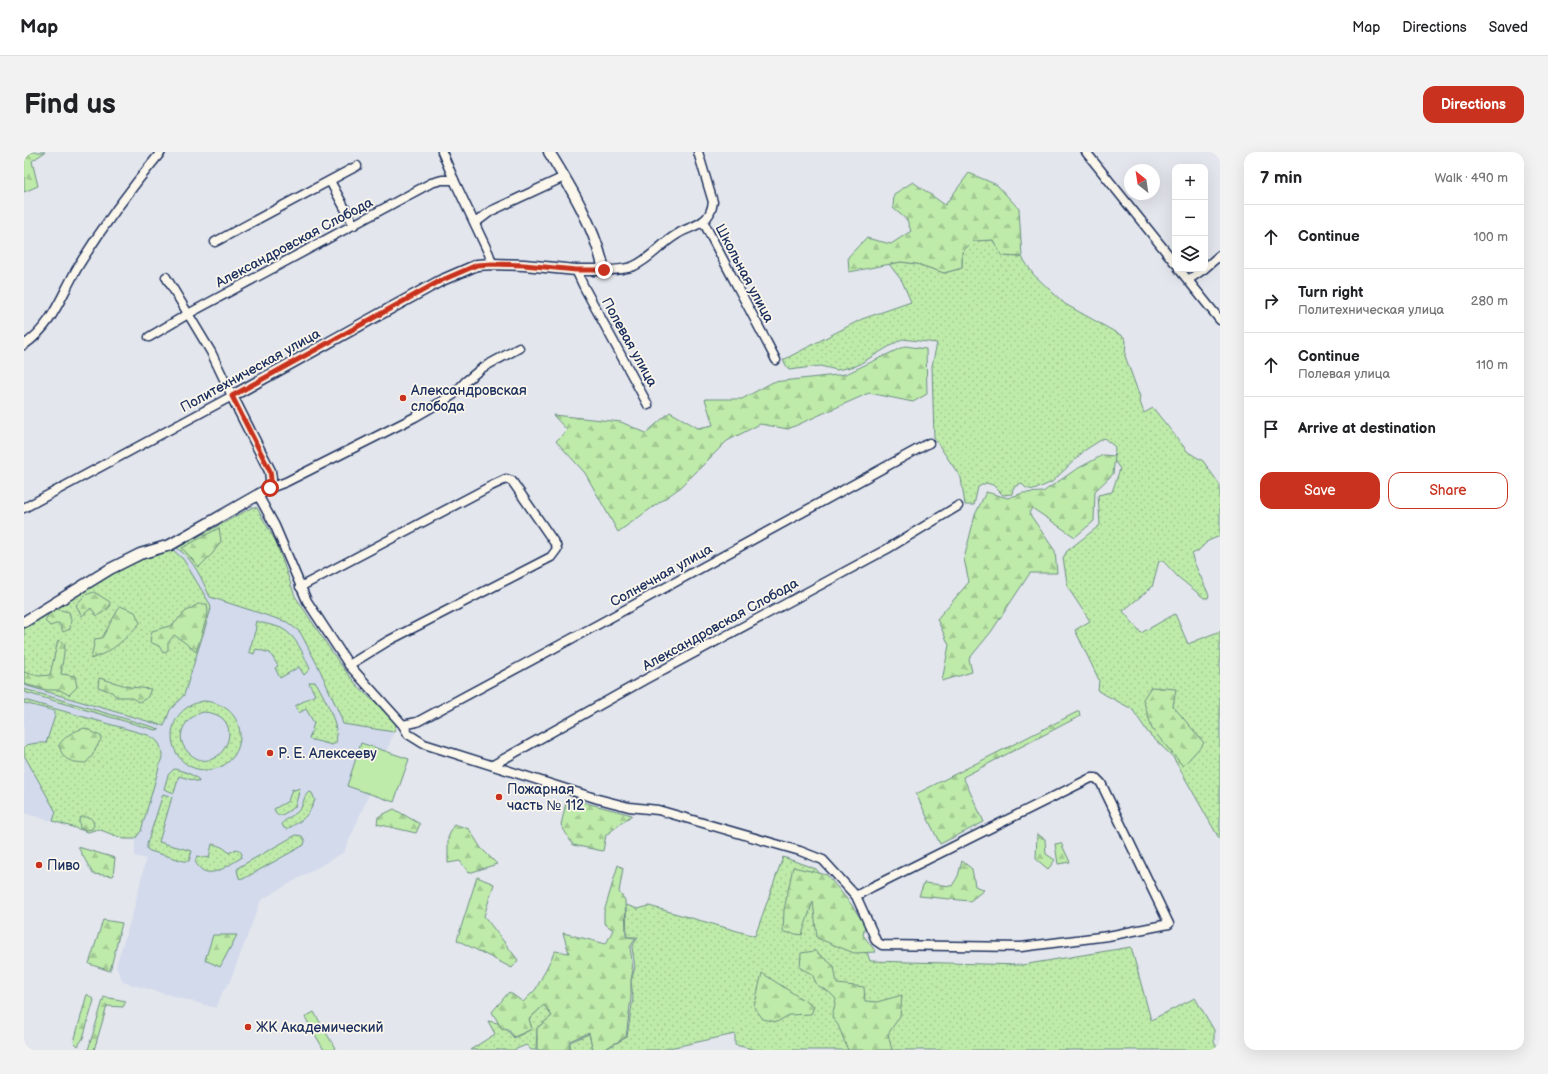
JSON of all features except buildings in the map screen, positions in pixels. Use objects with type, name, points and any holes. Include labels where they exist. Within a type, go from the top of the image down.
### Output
[{"type":"street","points":[[24,345],[46,325],[79,265],[130,190],[160,152]]},
{"type":"street","points":[[442,152],[492,264],[524,265],[576,270],[622,270],[635,266],[676,235],[703,221]]},
{"type":"street","points":[[550,152],[580,205],[601,256],[604,270]]},
{"type":"street","name":"Школьная улица","points":[[698,152],[713,202],[709,214],[703,221],[737,289],[755,319],[776,360]]},
{"type":"street","points":[[1086,152],[1172,260]]},
{"type":"street","points":[[215,242],[357,166]]},
{"type":"street","points":[[475,223],[491,210],[564,177]]},
{"type":"street","name":"Александровская Слобода","points":[[149,337],[188,314],[430,183],[442,180],[454,180]]},
{"type":"street","points":[[330,181],[354,224]]},
{"type":"street","points":[[1208,265],[1220,255]]},
{"type":"street","name":"Политехническая улица","points":[[24,508],[232,396],[440,281],[477,265],[492,264]]},
{"type":"street","name":"Полевая улица","points":[[576,270],[648,405]]},
{"type":"street","points":[[1181,272],[1220,320]]},
{"type":"street","points":[[1188,280],[1199,272]]},
{"type":"street","points":[[166,276],[211,352],[270,471],[270,488]]},
{"type":"street","points":[[24,622],[110,569],[140,554],[170,545],[270,488],[286,482],[415,417],[453,395],[466,381],[482,368],[519,348]]},
{"type":"street","name":"Солнечная улица","points":[[403,725],[417,722],[929,443]]},
{"type":"street","points":[[300,587],[506,479],[512,482],[556,545],[557,549],[551,557],[388,641],[349,665]]},
{"type":"street","points":[[258,495],[276,526],[307,601],[349,665],[403,725],[408,734],[424,744],[598,799],[629,807],[658,810],[823,860],[856,896],[876,941],[882,945],[1022,947],[1108,936],[1169,924],[1101,783],[1096,778],[1091,778],[856,896]]},
{"type":"street","name":"Александровская Слобода","points":[[493,765],[646,679],[887,549],[958,506]]},
{"type":"shaded area","points":[[253,507],[257,508],[276,542],[295,596],[339,664],[360,689],[396,725],[387,751],[409,759],[394,802],[369,794],[344,852],[261,900],[230,981],[223,991],[216,1008],[123,982],[116,966],[133,912],[146,859],[135,856],[135,840],[124,839],[97,829],[88,832],[24,813],[24,627],[114,574],[162,552],[175,549]]},
{"type":"green space","points":[[24,152],[45,152],[32,161],[38,186],[24,192]]},
{"type":"green space","points":[[969,173],[997,185],[1019,209],[1022,257],[1002,256],[993,240],[973,241],[962,252],[962,268],[944,273],[917,264],[901,262],[849,272],[848,257],[866,238],[891,244],[911,231],[907,220],[893,208],[894,194],[913,182],[945,205]]},
{"type":"green space","points":[[993,240],[1002,256],[1022,257],[1033,274],[1065,304],[1124,337],[1126,341],[1125,356],[1140,397],[1139,399],[1144,413],[1153,408],[1188,452],[1203,461],[1220,485],[1220,536],[1208,541],[1198,551],[1192,554],[1193,560],[1209,595],[1208,598],[1204,598],[1178,577],[1163,561],[1159,561],[1152,587],[1123,611],[1141,633],[1175,614],[1188,644],[1220,631],[1220,840],[1173,757],[1149,734],[1132,709],[1098,691],[1099,680],[1075,630],[1090,621],[1068,588],[1063,558],[1067,551],[1100,525],[1098,495],[1112,492],[1120,469],[1114,460],[1115,447],[1104,438],[1085,450],[1052,482],[1034,490],[1026,488],[1021,483],[1013,488],[1012,494],[1003,495],[993,485],[986,483],[978,487],[974,505],[965,505],[961,478],[934,438],[932,366],[937,343],[902,339],[856,366],[837,370],[820,366],[789,370],[783,360],[862,319],[911,302],[902,281],[889,264],[901,262],[917,264],[944,273],[962,268],[962,252],[973,241]]},
{"type":"green space","points":[[905,346],[926,349],[927,394],[913,402],[869,393],[788,429],[760,424],[727,441],[681,487],[618,532],[585,473],[556,441],[567,430],[553,415],[621,422],[646,433],[670,412],[698,428],[713,425],[705,399],[742,399],[773,382],[846,374]]},
{"type":"green space","points":[[1103,455],[1115,456],[1113,474],[1095,491],[1094,521],[1075,537],[1032,508],[1029,513],[1055,551],[1057,573],[1030,573],[991,632],[969,659],[972,672],[942,681],[949,645],[937,619],[969,582],[964,559],[975,515],[986,492],[1008,498],[1023,493],[1043,492],[1075,470]]},
{"type":"green space","points":[[253,507],[257,508],[276,542],[295,596],[340,664],[360,689],[393,718],[396,725],[394,732],[343,724],[319,668],[300,632],[287,622],[210,597],[193,564],[177,548]]},
{"type":"green space","points":[[219,528],[221,541],[213,553],[199,567],[182,548]]},
{"type":"green space","points":[[173,550],[183,559],[210,604],[211,609],[184,695],[170,710],[164,726],[24,685],[24,627],[121,570],[155,554]]},
{"type":"green space","points":[[94,592],[110,602],[109,608],[97,616],[91,608],[82,616],[76,605],[85,595]]},
{"type":"green space","points":[[198,604],[207,604],[208,613],[196,652],[174,635],[168,643],[168,650],[163,653],[159,646],[150,642],[152,631],[173,625],[185,612]]},
{"type":"green space","points":[[120,606],[135,612],[140,623],[129,635],[113,648],[91,659],[95,639],[102,638]]},
{"type":"green space","points":[[56,609],[69,612],[71,620],[70,629],[63,632],[59,623],[50,626],[45,621],[48,615]]},
{"type":"green space","points":[[256,621],[287,631],[299,646],[310,669],[304,675],[299,667],[280,678],[275,668],[278,666],[270,653],[256,649],[254,654],[249,652],[256,628]]},
{"type":"green space","points":[[58,640],[65,645],[61,674],[75,676],[77,687],[69,695],[60,690],[47,690],[24,684],[24,672],[39,676],[50,675]]},
{"type":"green space","points":[[99,678],[130,687],[151,689],[147,698],[139,702],[130,697],[116,697],[112,692],[98,687]]},
{"type":"green space","points":[[315,682],[317,684],[328,705],[334,721],[337,736],[336,743],[332,745],[309,739],[314,723],[306,709],[299,713],[295,706],[315,695],[309,683]]},
{"type":"green space","points":[[1151,687],[1176,689],[1173,706],[1204,743],[1183,766],[1152,729],[1143,699]]},
{"type":"green space","points":[[24,689],[160,729],[155,730],[24,692]]},
{"type":"green space","points":[[24,700],[148,735],[159,743],[162,757],[141,831],[135,839],[124,839],[98,829],[88,832],[53,821],[56,812],[24,755],[24,748],[26,745],[46,743],[55,716],[55,711],[24,703]]},
{"type":"green space","points":[[204,701],[220,705],[232,714],[238,725],[240,737],[237,750],[230,760],[219,767],[204,770],[191,767],[181,760],[175,749],[172,738],[174,726],[179,715],[189,706]],"holes":[[[203,712],[218,716],[227,724],[229,734],[226,745],[220,754],[211,760],[200,760],[188,752],[184,746],[181,740],[183,728],[191,718]]]},
{"type":"green space","points":[[1079,711],[1080,716],[963,777],[984,822],[940,844],[916,794]]},
{"type":"green space","points":[[85,728],[102,737],[92,756],[86,763],[68,760],[63,754],[59,745],[70,734]]},
{"type":"green space","points":[[361,743],[409,759],[394,802],[347,786]]},
{"type":"green space","points":[[174,769],[192,775],[198,779],[199,782],[179,776],[174,793],[164,789],[168,775]]},
{"type":"green space","points":[[300,788],[295,807],[282,815],[277,815],[274,809],[288,801],[292,789],[294,790]]},
{"type":"green space","points":[[309,792],[312,793],[315,800],[310,810],[293,826],[287,829],[284,828],[282,824],[300,809]]},
{"type":"green space","points":[[163,794],[172,797],[159,842],[192,851],[189,861],[184,861],[147,849],[147,844]]},
{"type":"green space","points":[[567,798],[632,815],[606,835],[603,851],[573,845],[561,825]]},
{"type":"green space","points":[[394,809],[420,824],[416,833],[377,824],[378,817]]},
{"type":"green space","points":[[81,817],[88,817],[91,819],[94,825],[92,829],[86,830],[80,828],[79,820]]},
{"type":"green space","points":[[454,824],[469,829],[481,848],[497,864],[469,873],[460,861],[448,863],[448,838]]},
{"type":"green space","points":[[1037,834],[1045,839],[1046,854],[1055,860],[1048,869],[1036,859]]},
{"type":"green space","points":[[296,835],[302,836],[305,841],[304,845],[243,879],[239,878],[237,870],[239,867]]},
{"type":"green space","points":[[1061,843],[1070,862],[1058,864],[1055,844]]},
{"type":"green space","points":[[212,844],[222,847],[229,853],[236,849],[239,850],[242,854],[241,858],[217,871],[207,872],[202,870],[195,862],[197,856],[209,858]]},
{"type":"green space","points":[[78,847],[115,858],[113,876],[93,874]]},
{"type":"green space","points":[[783,857],[816,869],[854,914],[870,961],[1022,965],[1131,947],[1151,1020],[1195,998],[1214,1030],[1214,1042],[1218,1050],[757,1050],[735,1045],[735,1034],[660,1050],[604,1050],[627,1037],[633,998],[631,981],[635,968],[632,947],[638,937],[627,937],[626,905],[638,909],[649,906],[755,936]]},
{"type":"green space","points":[[962,861],[972,869],[975,886],[984,890],[970,901],[919,896],[924,883],[952,886],[958,876]]},
{"type":"green space","points":[[618,865],[623,868],[619,892],[625,900],[626,937],[636,938],[630,947],[633,969],[626,1037],[603,1050],[593,1050],[589,1033],[569,1041],[570,1050],[537,1050],[537,1028],[552,1016],[544,1005],[529,1019],[532,1029],[514,1037],[508,1029],[502,1029],[492,1012],[509,992],[523,1002],[536,989],[555,951],[569,953],[563,933],[606,944],[613,930],[604,923],[604,912]]},
{"type":"green space","points":[[793,867],[827,875],[851,904],[865,925],[863,935],[876,952],[854,953],[817,938],[813,901],[802,935],[783,932],[784,910]]},
{"type":"green space","points":[[477,877],[494,884],[484,916],[518,960],[512,968],[457,940]]},
{"type":"green space","points":[[103,920],[122,923],[110,971],[89,964]]},
{"type":"green space","points":[[213,935],[237,935],[220,967],[205,960]]},
{"type":"green space","points":[[815,951],[834,966],[837,984],[864,987],[865,1001],[877,1002],[902,995],[900,1016],[888,1034],[892,1050],[848,1050],[838,1025],[832,1017],[836,999],[829,992],[817,985],[812,974],[800,968],[801,953]]},
{"type":"green space","points":[[762,973],[814,1007],[811,1014],[789,1015],[777,1022],[763,1019],[754,1007]]},
{"type":"green space","points":[[87,994],[94,1000],[83,1038],[78,1046],[74,1042]]},
{"type":"green space","points":[[104,997],[126,1001],[123,1007],[107,1006],[94,1050],[88,1050]]},
{"type":"green space","points":[[544,1005],[552,1016],[537,1028],[536,1050],[531,1050],[526,1045],[514,1050],[470,1050],[495,1034],[488,1021],[498,1023],[502,1029],[507,1030],[514,1038],[532,1029],[529,1019]]},
{"type":"green space","points":[[314,1012],[335,1048],[332,1050],[324,1050],[305,1017]]},
{"type":"green space","points":[[589,1034],[593,1050],[570,1050],[570,1042]]},
{"type":"place","name":"Александровская слобода","points":[[403,398]]},
{"type":"place","name":"Р. Е. Алексееву","points":[[270,753]]},
{"type":"place","name":"Пожарная часть № 112","points":[[499,797]]},
{"type":"place","name":"Пиво","points":[[39,865]]},
{"type":"place","name":"ЖК Академический","points":[[248,1027]]},
{"type":"route","points":[[270,488],[270,471],[232,396],[440,281],[465,269],[477,265],[492,264],[524,265],[592,271],[604,270]]}]
